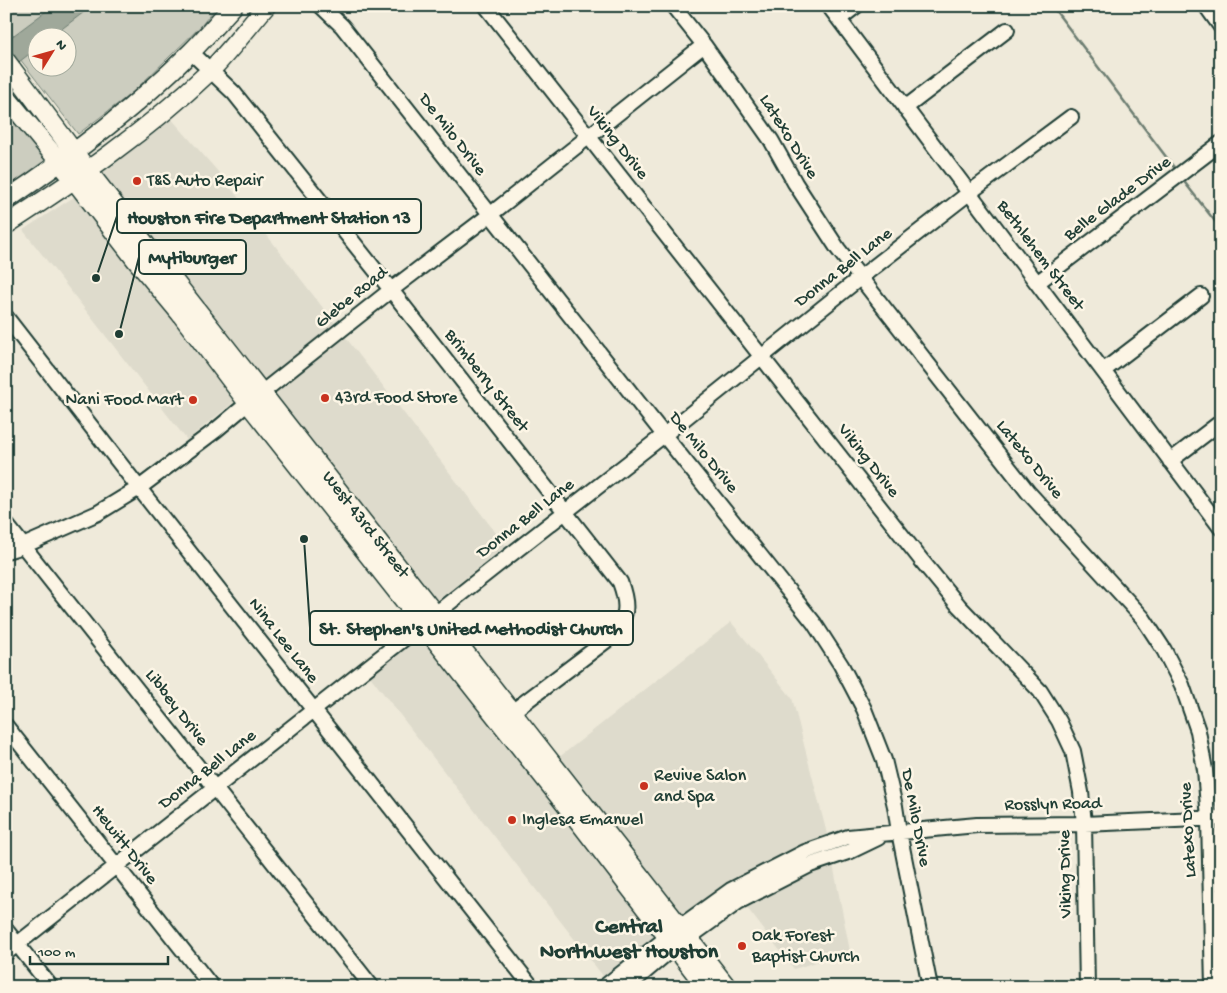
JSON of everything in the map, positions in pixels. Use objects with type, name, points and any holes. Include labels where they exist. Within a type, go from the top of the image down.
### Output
[{"type":"main road","points":[[6,200],[60,163],[105,128],[192,52],[233,6]]},
{"type":"main road","points":[[6,226],[82,176],[151,123],[210,71],[266,6]]},
{"type":"main road","name":"West 43rd Street","points":[[6,61],[74,152],[82,176],[136,260],[186,308]]},
{"type":"main road","name":"West 43rd Street","points":[[8,99],[60,163],[82,176],[148,247],[186,308],[341,509],[678,937],[727,987]]},
{"type":"main road","points":[[136,260],[148,247]]},
{"type":"main road","name":"West 43rd Street","points":[[678,937],[706,987]]},
{"type":"street","name":"De Milo Drive","points":[[321,6],[342,26],[491,214],[814,623],[842,664],[864,709],[884,760],[895,806],[892,834],[930,987]]},
{"type":"street","name":"Viking Drive","points":[[486,6],[959,606],[1040,691],[1059,721],[1073,750],[1081,792],[1084,824],[1087,987]]},
{"type":"street","name":"Latexo Drive","points":[[673,6],[704,45],[771,140],[795,183],[838,249],[1028,492],[1143,618],[1164,650],[1182,685],[1198,731],[1215,819],[1213,987]]},
{"type":"street","name":"Bethlehem Street","points":[[829,6],[1221,528]]},
{"type":"street","points":[[838,19],[856,6]]},
{"type":"street","points":[[1206,6],[1221,27]]},
{"type":"street","points":[[905,108],[1007,30]]},
{"type":"street","name":"Glebe Road","points":[[6,551],[23,546],[98,513],[139,488],[216,430],[391,290],[491,214],[704,45]]},
{"type":"street","name":"Brimberry Street","points":[[192,52],[234,93],[620,582],[626,598],[625,616],[620,627],[608,640],[506,717]]},
{"type":"street","name":"Donna Bell Lane","points":[[6,953],[664,435],[861,277],[1071,116]]},
{"type":"street","name":"Belle Glade Drive","points":[[1037,283],[1221,144]]},
{"type":"street","points":[[1103,371],[1201,296]]},
{"type":"street","name":"Nina Lee Lane","points":[[6,316],[532,987]]},
{"type":"street","points":[[1170,461],[1221,422]]},
{"type":"street","name":"Libbey Drive","points":[[6,524],[372,987]]},
{"type":"street","name":"Hewitt Drive","points":[[6,726],[212,987]]},
{"type":"street","name":"Rosslyn Road","points":[[604,987],[678,937],[808,858],[851,851],[892,834],[977,825],[1084,824],[1215,819]]},
{"type":"street","points":[[6,930],[51,987]]},
{"type":"street","name":"Rosslyn Road","points":[[627,987],[678,937]]},
{"type":"shaded area","points":[[6,6],[217,6],[201,26],[132,93],[78,134],[35,78],[78,78],[78,28],[28,28],[28,69],[6,41]]},
{"type":"shaded area","points":[[53,6],[92,6],[63,28],[28,28],[28,55],[6,72],[6,41]]},
{"type":"shaded area","points":[[6,111],[44,153],[45,160],[42,168],[6,193]]},
{"type":"shaded area","points":[[169,116],[220,174],[506,546],[436,601],[262,379],[187,440],[23,230],[74,197]]},
{"type":"shaded area","points":[[731,622],[792,698],[827,834],[850,951],[794,969],[728,883],[682,914],[603,976],[369,675],[421,635],[534,777]]},
{"type":"waterway","points":[[1052,6],[1176,170]]},
{"type":"waterway","points":[[1182,179],[1221,229]]},
{"type":"place","name":"T&S Auto Repair","points":[[137,181]]},
{"type":"place","name":"Houston Fire Department Station 13","points":[[96,278]]},
{"type":"place","name":"Mytiburger","points":[[119,334]]},
{"type":"place","name":"43rd Food Store","points":[[325,398]]},
{"type":"place","name":"Nani Food Mart","points":[[193,400]]},
{"type":"place","name":"St. Stephen's United Methodist Church","points":[[304,539]]},
{"type":"place","name":"Revive Salon and Spa","points":[[644,786]]},
{"type":"place","name":"Inglesa Emanuel","points":[[512,820]]},
{"type":"place","name":"Oak Forest Baptist Church","points":[[742,946]]},
{"type":"district","name":"Central Northwest Houston","points":[[629,940]]}]
